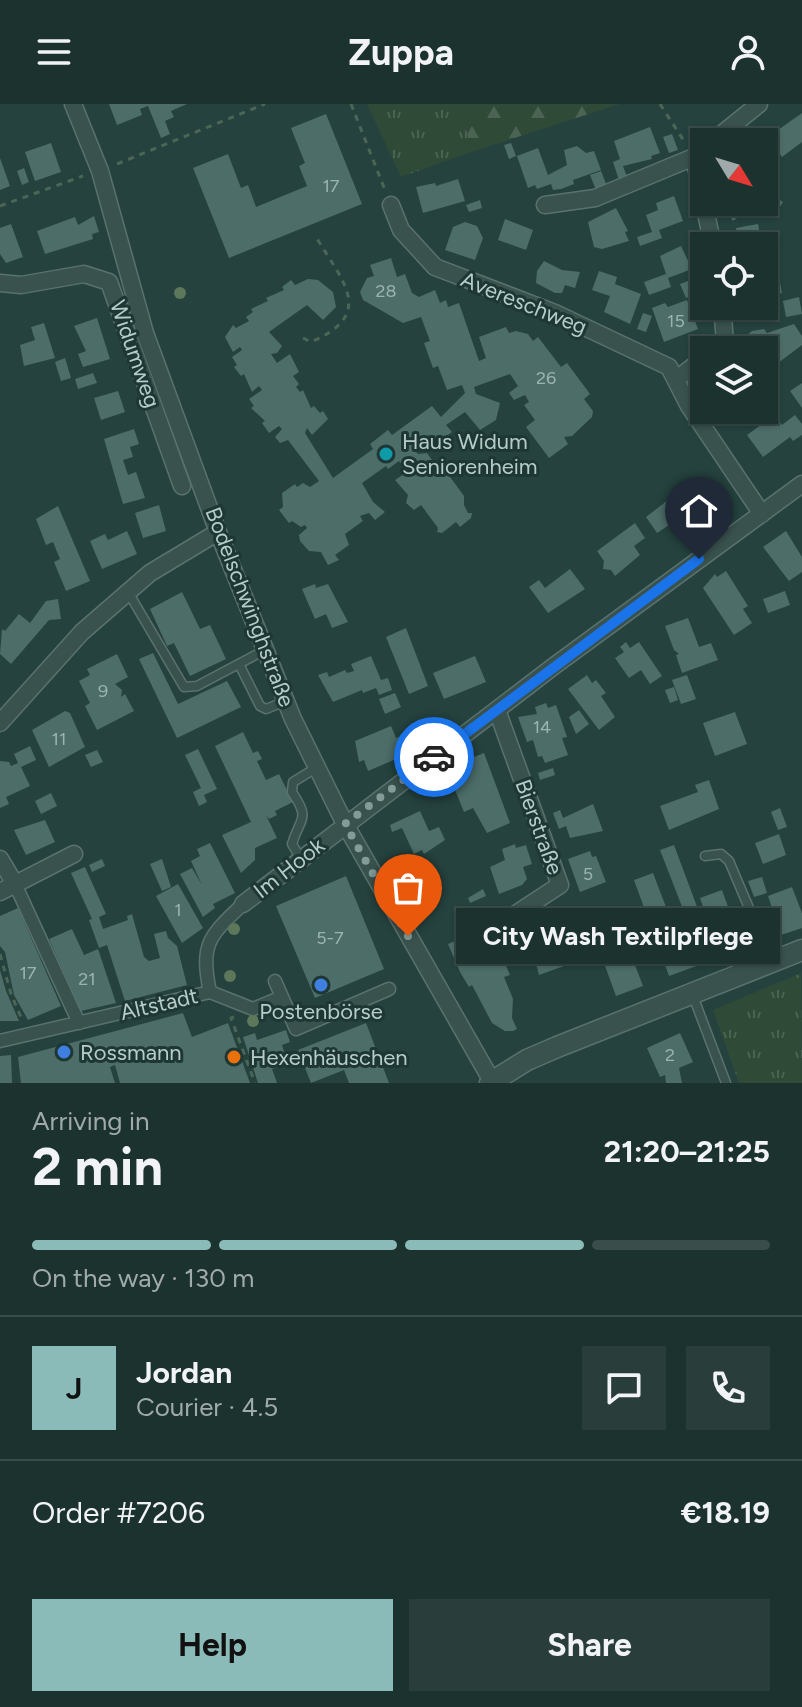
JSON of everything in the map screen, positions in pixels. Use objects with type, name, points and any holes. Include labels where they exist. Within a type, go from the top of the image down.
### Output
[{"type":"street","name":"Bodelschwinghstraße","points":[[73,104],[100,171],[145,333],[218,532],[286,701],[345,824],[492,1082]]},
{"type":"street","points":[[729,128],[759,104]]},
{"type":"street","points":[[545,205],[595,198],[690,157]]},
{"type":"street","name":"Avereschweg","points":[[391,205],[401,230],[435,267],[555,313],[669,367],[678,378]]},
{"type":"street","name":"Widumweg","points":[[0,283],[21,285],[84,274],[109,282],[182,486]]},
{"type":"street","points":[[690,369],[678,378],[689,406],[762,514]]},
{"type":"street","name":"Im Hook","points":[[210,992],[204,951],[219,926],[243,904],[345,824],[802,484]]},
{"type":"street","points":[[0,723],[82,632],[150,573],[218,532]]},
{"type":"street","name":"Bierstraße","points":[[497,710],[560,885],[508,919]]},
{"type":"street","points":[[8,888],[74,854]]},
{"type":"street","points":[[0,859],[8,888],[79,1023]]},
{"type":"street","points":[[492,1082],[547,1051],[801,954]]},
{"type":"street","points":[[275,981],[296,1029],[389,989]]},
{"type":"street","name":"Altstadt","points":[[0,1041],[210,992],[253,1009]]},
{"type":"street","points":[[253,1009],[282,997]]},
{"type":"lane","points":[[128,592],[184,687],[197,686],[265,650]]},
{"type":"lane","points":[[239,664],[260,706],[266,709],[286,701]]},
{"type":"lane","points":[[301,859],[292,844],[304,821],[304,810],[292,792],[293,782],[317,767]]},
{"type":"lane","points":[[705,856],[721,854],[729,861],[772,963]]},
{"type":"lane","points":[[693,996],[726,1083]]},
{"type":"path","points":[[0,206],[100,171],[265,104]]},
{"type":"path","points":[[351,104],[391,205]]},
{"type":"path","points":[[660,104],[690,142]]},
{"type":"path","points":[[303,338],[311,342],[331,334],[346,321],[351,310],[346,288],[316,237]]},
{"type":"path","points":[[0,954],[11,994],[30,1036]]},
{"type":"path","points":[[253,1009],[231,1018],[255,1083]]},
{"type":"green space","points":[[367,104],[461,104],[471,152],[401,177]]},
{"type":"green space","points":[[461,104],[620,104],[471,152]]},
{"type":"green space","points":[[801,973],[802,1083],[739,1083],[713,1010]]},
{"type":"building","points":[[109,104],[187,104],[171,111],[174,117],[165,121],[170,134],[161,138],[148,106],[140,109],[142,115],[117,125]]},
{"type":"building","points":[[802,113],[802,142],[782,157],[778,151],[778,130]]},
{"type":"building","points":[[326,114],[362,204],[229,258],[193,168],[228,154],[241,188],[248,185],[256,207],[307,186],[299,166],[305,163],[291,128]]},
{"type":"building","points":[[650,127],[660,153],[651,156],[652,159],[623,166],[627,177],[619,180],[613,162],[620,159],[614,141]]},
{"type":"building","points":[[672,134],[678,150],[669,153],[663,137]]},
{"type":"building","points":[[51,143],[61,172],[35,181],[25,152]]},
{"type":"building","points":[[511,143],[516,156],[509,159],[504,145]]},
{"type":"building","points":[[577,146],[586,153],[594,151],[601,170],[573,180],[574,184],[561,189],[553,190],[551,184],[537,189],[535,185],[528,188],[517,156],[538,148],[548,175],[567,165],[564,150]]},
{"type":"building","points":[[0,158],[10,186],[0,190]]},
{"type":"building","points":[[24,168],[29,182],[22,185],[17,171]]},
{"type":"building","points":[[601,171],[607,186],[596,190],[590,175]]},
{"type":"building","points":[[458,179],[465,201],[423,213],[416,187],[435,183],[436,186]]},
{"type":"building","points":[[674,196],[683,221],[659,230],[662,238],[640,246],[637,237],[652,232],[646,215],[658,210],[656,203]]},
{"type":"building","points":[[480,200],[482,208],[469,212],[466,205]]},
{"type":"building","points":[[616,208],[628,231],[625,232],[629,241],[602,249],[594,247],[588,222]]},
{"type":"building","points":[[94,216],[99,232],[92,234],[93,239],[45,254],[37,231],[75,217],[78,225]]},
{"type":"building","points":[[505,219],[533,230],[526,250],[498,240]]},
{"type":"building","points":[[465,222],[477,226],[483,238],[475,260],[445,250],[453,227]]},
{"type":"building","points":[[11,224],[23,257],[6,263],[0,254],[0,228]]},
{"type":"building","points":[[758,224],[759,232],[737,232],[736,228]]},
{"type":"building","points":[[681,246],[690,270],[668,278],[671,287],[649,295],[644,282],[666,274],[660,256]]},
{"type":"building","points":[[391,258],[397,277],[405,274],[412,293],[419,297],[435,290],[440,303],[446,300],[448,307],[459,303],[479,361],[486,358],[479,337],[506,327],[509,333],[528,334],[533,341],[538,337],[561,367],[567,363],[590,394],[584,399],[593,411],[592,417],[572,436],[564,437],[568,444],[549,458],[526,427],[535,420],[524,405],[529,402],[525,395],[514,400],[509,393],[518,386],[510,374],[474,387],[476,394],[500,403],[496,420],[480,430],[465,412],[446,425],[452,432],[435,445],[428,435],[412,447],[418,454],[427,453],[441,473],[445,470],[464,496],[464,505],[468,513],[472,513],[471,518],[460,527],[456,522],[442,533],[437,532],[438,528],[421,505],[414,510],[406,503],[408,495],[395,480],[407,472],[399,461],[362,483],[373,502],[385,512],[375,520],[369,513],[360,516],[363,521],[345,534],[349,545],[335,555],[339,560],[328,565],[321,552],[309,551],[300,541],[299,535],[307,528],[305,525],[301,527],[292,521],[289,523],[279,510],[283,507],[282,493],[295,484],[297,487],[303,483],[310,487],[319,481],[288,440],[280,443],[275,437],[282,429],[279,426],[269,433],[262,423],[265,421],[251,408],[254,406],[249,399],[262,390],[259,386],[252,392],[244,374],[241,376],[234,367],[237,365],[232,357],[242,350],[240,347],[233,352],[225,337],[233,325],[236,328],[249,321],[246,317],[253,312],[251,309],[284,290],[282,287],[291,280],[295,285],[308,279],[318,280],[333,292],[336,307],[323,320],[307,305],[269,332],[282,346],[277,353],[271,354],[277,363],[290,354],[299,372],[293,376],[299,384],[296,387],[300,392],[303,390],[311,408],[314,406],[320,413],[323,411],[328,419],[312,435],[307,428],[305,433],[333,478],[373,449],[370,444],[388,430],[392,435],[432,406],[441,417],[465,393],[462,385],[447,390],[438,366],[433,368],[424,343],[430,341],[421,317],[403,323],[363,300],[360,292],[367,278],[374,276],[370,265]]},
{"type":"building","points":[[544,261],[562,270],[580,272],[575,288],[565,285],[562,293],[555,293],[536,283],[537,271]]},
{"type":"building","points":[[599,271],[617,277],[615,284],[641,294],[630,324],[604,312],[610,296],[592,290]]},
{"type":"building","points":[[778,272],[782,293],[778,294]]},
{"type":"building","points":[[690,280],[690,296],[686,298],[680,284]]},
{"type":"building","points":[[799,297],[802,314],[786,317],[783,301]]},
{"type":"building","points":[[687,300],[690,320],[695,320],[698,329],[664,342],[652,308],[665,303],[668,307]]},
{"type":"building","points":[[643,313],[652,316],[646,332],[637,329]]},
{"type":"building","points":[[97,318],[110,359],[83,367],[78,354],[86,351],[74,326]]},
{"type":"building","points":[[44,323],[55,358],[24,366],[20,345],[35,340],[31,327]]},
{"type":"building","points":[[794,324],[802,336],[802,345],[778,363],[778,336],[746,336],[752,331],[764,329],[767,333]]},
{"type":"building","points":[[65,358],[71,378],[61,381],[55,362]]},
{"type":"building","points":[[93,373],[97,383],[78,389],[75,379]]},
{"type":"building","points":[[802,383],[802,408],[790,391]]},
{"type":"building","points":[[118,391],[125,412],[101,420],[94,398]]},
{"type":"building","points":[[795,415],[802,424],[802,435],[793,441],[790,437],[763,457],[747,435],[762,424],[778,424],[778,420],[782,425]]},
{"type":"building","points":[[134,429],[139,444],[130,447],[133,457],[123,460],[128,475],[136,472],[145,498],[123,504],[104,439]]},
{"type":"building","points":[[700,485],[709,497],[702,503],[692,491]]},
{"type":"building","points":[[677,493],[690,511],[657,533],[646,517]]},
{"type":"building","points":[[159,505],[166,531],[143,538],[135,513]]},
{"type":"building","points":[[58,506],[90,581],[66,591],[54,562],[60,559],[53,542],[46,545],[36,519]]},
{"type":"building","points":[[635,523],[645,538],[634,546],[640,555],[615,576],[611,570],[603,569],[604,561],[597,551]]},
{"type":"building","points":[[127,531],[137,554],[102,569],[90,541],[105,534],[108,540]]},
{"type":"building","points":[[786,531],[802,557],[802,572],[789,581],[763,547]]},
{"type":"building","points":[[570,569],[585,589],[548,613],[529,587],[539,580],[545,588]]},
{"type":"building","points":[[726,571],[748,606],[743,609],[752,623],[734,635],[703,588],[715,574],[717,577]]},
{"type":"building","points":[[315,584],[316,588],[328,584],[348,622],[332,628],[326,614],[315,619],[302,589]]},
{"type":"building","points":[[785,591],[790,605],[768,613],[763,599]]},
{"type":"building","points":[[182,592],[200,629],[210,625],[226,659],[190,676],[174,643],[167,646],[150,609]]},
{"type":"building","points":[[58,599],[61,619],[49,620],[11,664],[0,654],[2,629],[5,631],[19,614],[30,623],[46,601]]},
{"type":"building","points":[[688,618],[699,647],[711,643],[718,660],[682,673],[676,655],[679,654],[674,650],[665,626]]},
{"type":"building","points":[[406,628],[428,686],[409,694],[386,637]]},
{"type":"building","points":[[626,642],[630,648],[639,642],[662,676],[650,684],[641,670],[629,678],[615,658],[624,652],[620,647]]},
{"type":"building","points":[[153,653],[178,704],[227,681],[241,707],[177,738],[139,659]]},
{"type":"building","points":[[117,654],[128,677],[115,684],[122,690],[121,697],[125,694],[134,711],[97,730],[85,706],[90,703],[79,681],[90,675],[87,669]]},
{"type":"building","points":[[371,656],[381,680],[388,678],[392,690],[379,695],[376,688],[363,693],[362,690],[333,702],[318,675],[327,672],[329,677],[345,670],[347,673],[354,671],[351,664]]},
{"type":"building","points":[[475,656],[486,682],[444,699],[433,673]]},
{"type":"building","points":[[587,675],[592,683],[596,680],[606,693],[601,696],[615,717],[599,730],[568,689]]},
{"type":"building","points":[[687,675],[696,699],[681,704],[672,680]]},
{"type":"building","points":[[674,687],[678,700],[670,703],[665,690]]},
{"type":"building","points":[[395,693],[401,707],[385,714],[379,699]]},
{"type":"building","points":[[546,703],[548,708],[556,705],[567,737],[562,738],[568,755],[545,763],[542,756],[538,757],[533,740],[527,742],[518,717],[537,714],[535,707]]},
{"type":"building","points":[[579,710],[589,724],[576,734],[569,717]]},
{"type":"building","points":[[65,711],[70,713],[85,747],[49,767],[32,730]]},
{"type":"building","points":[[735,712],[747,744],[715,756],[703,723]]},
{"type":"building","points":[[391,726],[396,738],[401,736],[404,743],[399,746],[403,756],[368,771],[364,760],[359,762],[355,741]]},
{"type":"building","points":[[243,732],[253,753],[258,751],[262,759],[257,761],[266,780],[279,774],[293,802],[275,811],[277,815],[269,819],[266,815],[277,838],[255,848],[255,860],[241,873],[222,835],[251,822],[215,746]]},
{"type":"building","points":[[30,746],[36,760],[21,767],[30,786],[6,797],[9,804],[0,808],[0,761],[9,762],[11,766],[18,763],[14,754]]},
{"type":"building","points":[[198,749],[217,789],[204,795],[207,802],[199,806],[193,792],[201,788],[185,755]]},
{"type":"building","points":[[97,750],[103,762],[91,767],[85,755]]},
{"type":"building","points":[[484,753],[510,823],[487,833],[473,808],[464,812],[446,768]]},
{"type":"building","points":[[553,768],[555,775],[540,780],[538,773]]},
{"type":"building","points":[[709,780],[719,809],[669,830],[660,806],[698,792],[695,785]]},
{"type":"building","points":[[51,793],[57,806],[41,814],[35,801]]},
{"type":"building","points":[[593,804],[603,831],[570,838],[566,826],[559,829],[553,813],[560,810],[563,818]]},
{"type":"building","points":[[780,808],[787,827],[778,830],[771,812]]},
{"type":"building","points":[[420,811],[429,831],[439,827],[445,840],[424,854],[422,850],[414,854],[402,828],[392,832],[390,825]]},
{"type":"building","points":[[45,820],[55,842],[26,855],[14,830]]},
{"type":"building","points":[[779,834],[786,855],[763,864],[755,843]]},
{"type":"building","points":[[210,843],[235,893],[213,904],[215,908],[203,917],[180,874],[192,868],[202,885],[191,861],[200,856],[197,849]]},
{"type":"building","points":[[515,844],[516,848],[526,845],[532,864],[523,867],[527,879],[522,885],[499,894],[490,867],[505,860],[502,849]]},
{"type":"building","points":[[674,845],[699,912],[686,917],[660,850]]},
{"type":"building","points":[[590,851],[592,857],[596,856],[606,882],[580,892],[568,859]]},
{"type":"building","points":[[102,859],[105,866],[92,872],[89,865]]},
{"type":"building","points":[[162,859],[171,887],[162,891],[150,864]]},
{"type":"building","points":[[85,867],[106,914],[99,917],[103,929],[128,920],[127,916],[132,914],[144,957],[149,961],[160,958],[154,934],[166,931],[168,938],[177,946],[187,985],[125,1001],[107,945],[99,948],[89,920],[92,919],[71,873]]},
{"type":"building","points":[[653,873],[676,933],[682,930],[686,938],[692,936],[702,964],[669,976],[634,880]]},
{"type":"building","points":[[346,876],[384,969],[315,998],[276,906]]},
{"type":"building","points":[[762,877],[767,893],[754,897],[748,881]]},
{"type":"building","points":[[178,884],[203,928],[182,943],[156,896]]},
{"type":"building","points":[[792,887],[802,913],[802,928],[781,935],[768,896]]},
{"type":"building","points":[[483,889],[486,896],[470,903],[468,898]]},
{"type":"building","points":[[722,890],[730,912],[741,908],[755,943],[716,959],[705,931],[717,926],[716,921],[709,924],[700,898]]},
{"type":"building","points":[[580,907],[590,934],[610,927],[620,956],[630,952],[643,986],[616,996],[604,963],[595,966],[574,909]]},
{"type":"building","points":[[18,908],[61,1006],[28,1020],[14,995],[5,952],[0,946],[0,916]]},
{"type":"building","points":[[557,911],[566,911],[577,938],[556,946],[564,966],[539,975],[534,956],[530,957],[525,945],[532,943],[527,931],[535,928],[533,924],[554,917]]},
{"type":"building","points":[[72,929],[84,955],[98,949],[116,1003],[81,1011],[49,939]]},
{"type":"building","points":[[482,930],[489,946],[496,943],[510,975],[504,977],[513,999],[512,1018],[517,1029],[513,1031],[505,1031],[492,1023],[472,985],[469,987],[460,972],[448,944]]},
{"type":"building","points":[[645,935],[651,948],[638,953],[632,939]]},
{"type":"building","points":[[519,941],[524,955],[517,958],[512,944]]},
{"type":"building","points":[[0,970],[6,991],[19,1021],[0,1021]]},
{"type":"building","points":[[183,1013],[192,1037],[228,1023],[250,1083],[120,1083],[115,1065],[110,1067],[115,1083],[21,1083],[18,1057]]},
{"type":"building","points":[[366,1023],[389,1083],[349,1083],[344,1070],[311,1083],[298,1050]]},
{"type":"building","points":[[286,1030],[290,1042],[282,1045],[288,1064],[272,1069],[277,1083],[258,1083],[243,1037],[255,1033],[257,1040]]},
{"type":"building","points":[[680,1033],[693,1062],[679,1068],[682,1083],[666,1083],[665,1075],[660,1077],[647,1048]]},
{"type":"building","points":[[11,1055],[12,1083],[0,1083],[0,1056]]},
{"type":"way so far","points":[[408,936],[345,824],[434,757]]},
{"type":"place","name":"Haus Widum Seniorenheim","points":[[386,454]]},
{"type":"place","name":"City Wash Textilpflege","points":[[408,936]]},
{"type":"place","name":"Postenbörse","points":[[321,985]]},
{"type":"place","name":"Rossmann","points":[[64,1052]]},
{"type":"place","name":"Hexenhäuschen","points":[[234,1057]]},
{"type":"route","points":[[434,757],[699,559]]}]
